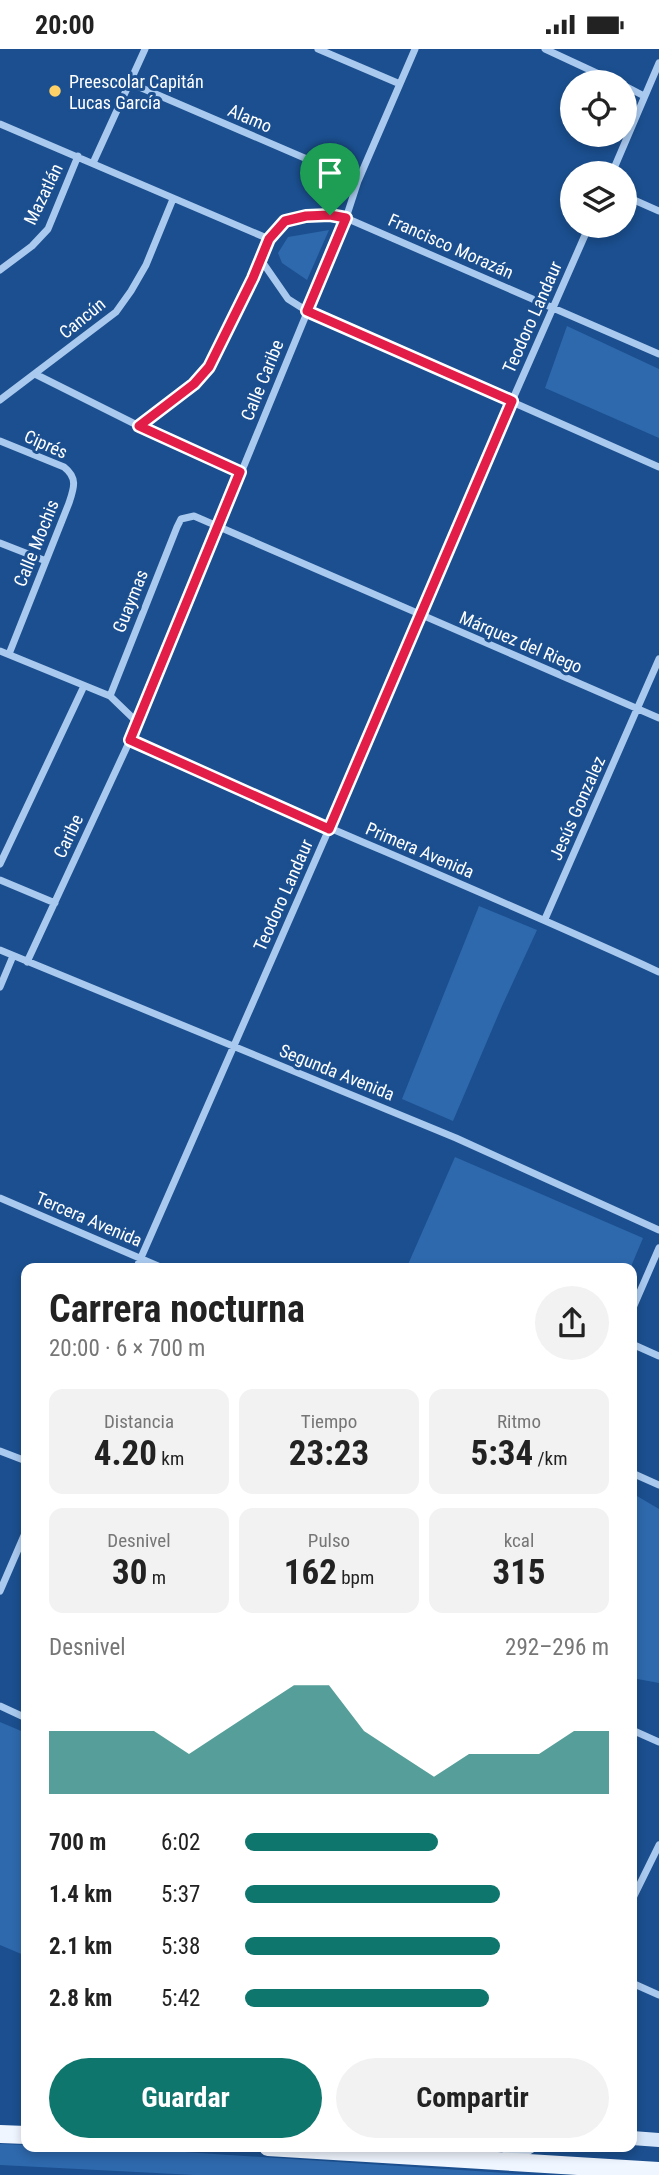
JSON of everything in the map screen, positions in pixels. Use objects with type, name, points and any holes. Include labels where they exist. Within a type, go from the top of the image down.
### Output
[{"type":"main road","points":[[0,2134],[21,2135]]},
{"type":"main road","points":[[383,2152],[499,2163],[659,2171]]},
{"type":"street","points":[[93,163],[145,49]]},
{"type":"street","points":[[318,49],[400,84]]},
{"type":"street","name":"Calle Caribe","points":[[138,723],[346,218],[358,181],[415,49]]},
{"type":"street","points":[[545,49],[590,70]]},
{"type":"street","points":[[617,161],[644,96],[657,73],[659,63]]},
{"type":"street","name":"Alamo","points":[[130,83],[358,181]]},
{"type":"street","points":[[637,92],[644,96]]},
{"type":"street","points":[[0,124],[269,239],[209,367],[194,384],[139,426]]},
{"type":"street","name":"Mazatlán","points":[[0,270],[32,246],[48,229],[78,156]]},
{"type":"street","name":"Cancún","points":[[0,400],[116,312],[146,265],[173,199]]},
{"type":"street","points":[[637,201],[659,211]]},
{"type":"street","name":"Francisco Morazán","points":[[269,239],[285,221],[306,216],[330,215],[346,218],[659,354]]},
{"type":"street","name":"Teodoro Landaur","points":[[139,1263],[584,238]]},
{"type":"street","points":[[261,260],[288,299],[307,311],[659,467]]},
{"type":"street","points":[[35,374],[240,472]]},
{"type":"street","name":"Ciprés","points":[[0,441],[64,467],[72,473],[75,481]]},
{"type":"street","name":"Calle Mochis","points":[[9,655],[69,503],[75,481]]},
{"type":"street","name":"Márquez del Riego","points":[[181,519],[194,516],[421,617],[659,718]]},
{"type":"street","name":"Guaymas","points":[[110,696],[181,519]]},
{"type":"street","points":[[0,543],[46,561]]},
{"type":"street","points":[[0,651],[110,696],[138,723]]},
{"type":"street","name":"Jesús Gonzalez","points":[[545,919],[659,659]]},
{"type":"street","points":[[0,864],[84,686]]},
{"type":"street","name":"Caribe","points":[[27,962],[138,723]]},
{"type":"street","name":"Primera Avenida","points":[[130,740],[329,829],[545,919],[659,972]]},
{"type":"street","points":[[0,880],[55,903]]},
{"type":"street","name":"Segunda Avenida","points":[[0,950],[456,1138],[659,1230]]},
{"type":"street","points":[[0,987],[13,956]]},
{"type":"street","name":"Tercera Avenida","points":[[0,1198],[152,1263]]},
{"type":"street","points":[[637,1299],[659,1248]]},
{"type":"street","points":[[637,1346],[659,1356]]},
{"type":"street","points":[[0,1451],[21,1459]]},
{"type":"street","points":[[637,1475],[659,1485]]},
{"type":"street","points":[[0,1591],[21,1543]]},
{"type":"street","points":[[0,1706],[21,1715]]},
{"type":"street","points":[[637,1732],[659,1742]]},
{"type":"street","points":[[637,1890],[659,1845]]},
{"type":"street","points":[[637,1985],[659,1994]]},
{"type":"street","points":[[637,2138],[659,2140]]},
{"type":"street","points":[[499,2163],[517,2152]]},
{"type":"shaded area","points":[[329,230],[307,280],[282,263],[278,253],[288,237]]},
{"type":"shaded area","points":[[567,326],[659,369],[659,438],[545,388]]},
{"type":"shaded area","points":[[479,906],[537,930],[453,1121],[402,1099]]},
{"type":"shaded area","points":[[455,1157],[643,1238],[633,1263],[409,1263]]},
{"type":"shaded area","points":[[637,1496],[659,1509],[659,1683],[637,1679]]},
{"type":"shaded area","points":[[0,1722],[21,1731],[21,1954],[0,1945]]},
{"type":"shaded area","points":[[0,2144],[21,2145],[21,2152],[185,2152],[536,2175],[194,2175],[0,2165]]},
{"type":"place","name":"Preescolar Capitán Lucas García","points":[[55,91]]},
{"type":"route","points":[[330,215],[346,218],[307,311],[512,401],[329,829],[130,740],[240,472],[139,426],[194,384],[209,367],[221,347],[269,239],[285,221],[306,216],[330,215]]}]
